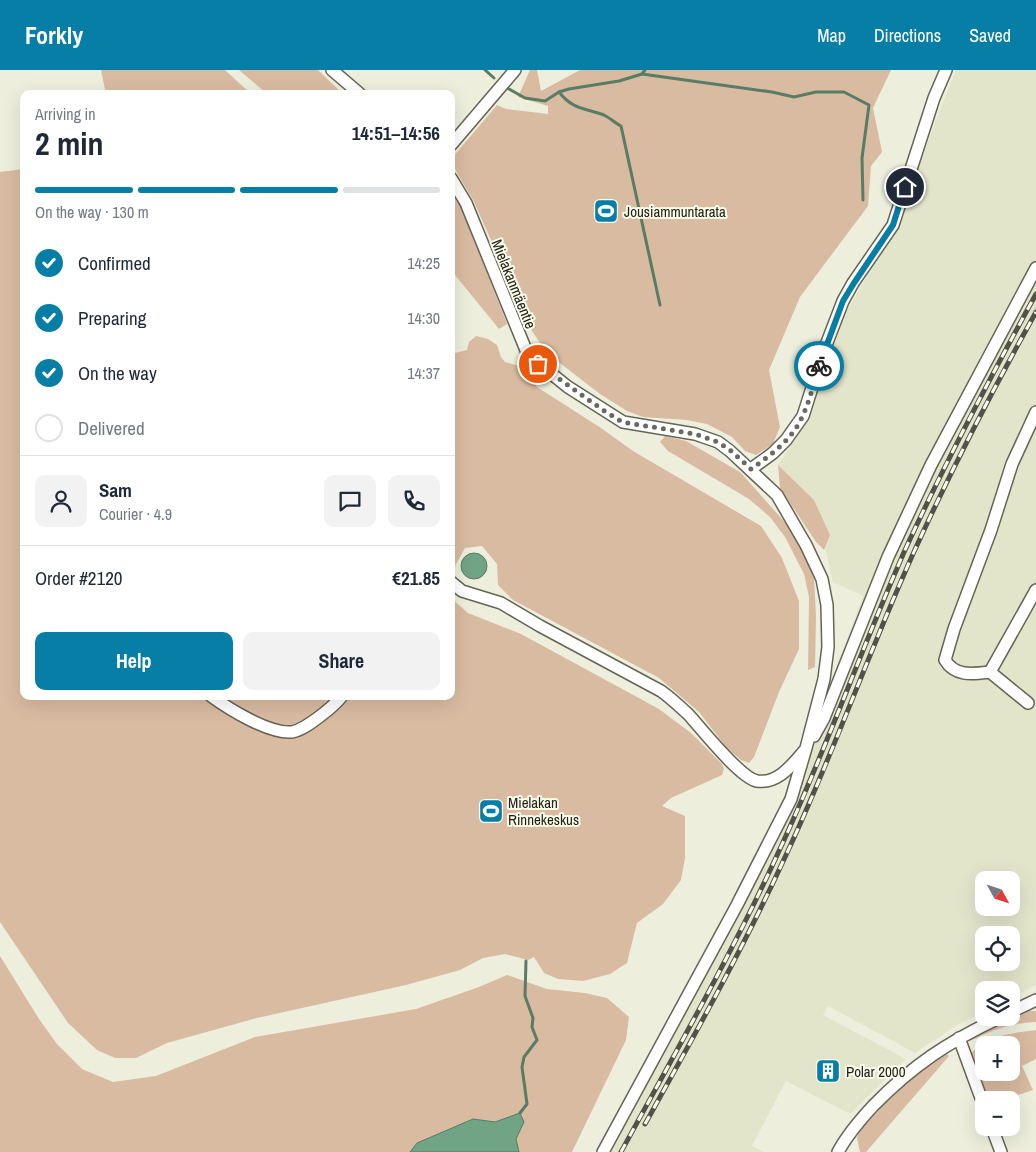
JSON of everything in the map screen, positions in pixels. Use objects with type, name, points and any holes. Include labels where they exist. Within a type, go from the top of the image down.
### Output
[{"type":"street","points":[[332,70],[355,90]]},
{"type":"street","points":[[455,141],[515,70]]},
{"type":"street","points":[[751,469],[773,454],[786,440],[803,416],[823,353],[843,301],[893,225],[934,98],[946,70]]},
{"type":"street","name":"Mielakanmäentie","points":[[455,185],[466,204],[528,355],[538,364],[622,422],[695,434],[718,442],[751,469],[776,495],[806,545],[822,579],[827,605],[828,647],[824,679],[806,748]]},
{"type":"street","points":[[455,585],[462,590],[501,603],[661,691],[676,702],[719,749],[749,778],[757,781],[772,779],[785,772],[806,748],[824,718],[888,557],[931,465],[1036,268]]},
{"type":"street","points":[[1028,703],[990,672],[969,674],[959,672],[949,667],[945,660],[954,629],[991,530],[1012,464],[1036,412]]},
{"type":"street","points":[[990,672],[1036,590]]},
{"type":"street","points":[[218,700],[242,715],[282,732],[294,732],[308,725],[331,709],[339,700]]},
{"type":"street","points":[[603,1152],[769,844],[791,799],[806,748]]},
{"type":"street","points":[[1020,1008],[1036,1000]]},
{"type":"street","points":[[851,1152],[839,1148],[858,1123],[904,1076],[922,1061],[959,1038],[983,1026]]},
{"type":"street","points":[[959,1038],[978,1091]]},
{"type":"street","points":[[995,1136],[1001,1152]]},
{"type":"shaded area","points":[[101,70],[225,70],[247,90],[105,90]]},
{"type":"shaded area","points":[[239,70],[318,70],[339,90],[262,90]]},
{"type":"shaded area","points":[[530,70],[537,70],[541,91],[580,70],[891,70],[873,108],[882,152],[871,166],[868,206],[800,297],[769,370],[780,427],[773,444],[756,455],[745,451],[732,437],[707,424],[687,420],[643,417],[627,411],[600,394],[547,353],[532,331],[473,200],[455,169],[455,154],[497,105],[506,109],[548,114],[548,106],[518,97]]},
{"type":"shaded area","points":[[956,70],[1036,70],[1036,985],[1020,993],[1020,981],[975,981],[975,1016],[959,1024],[915,1053],[828,1006],[823,1015],[906,1059],[850,1114],[786,1081],[752,1146],[764,1152],[606,1152],[783,825],[863,596],[833,582],[814,500],[778,465],[807,422],[846,312],[898,223]]},
{"type":"shaded area","points":[[20,170],[20,700],[455,700],[455,602],[468,613],[521,634],[659,709],[691,733],[722,764],[724,769],[722,775],[671,798],[662,806],[685,816],[685,858],[681,880],[663,904],[637,923],[627,963],[610,974],[583,981],[558,979],[544,973],[534,957],[528,960],[505,954],[483,958],[460,970],[406,985],[257,1018],[167,1043],[136,1058],[115,1058],[97,1050],[68,1023],[0,922],[0,172]]},
{"type":"shaded area","points":[[455,191],[507,324],[499,329],[455,275]]},
{"type":"shaded area","points":[[476,336],[488,339],[497,345],[505,362],[519,366],[528,372],[537,387],[633,451],[761,526],[782,558],[799,601],[799,649],[779,692],[754,757],[749,763],[741,760],[726,747],[699,712],[659,678],[513,600],[498,585],[497,564],[482,546],[465,548],[455,566],[455,353],[467,350],[469,342]]},
{"type":"shaded area","points":[[665,436],[686,441],[740,472],[791,529],[814,577],[816,617],[815,667],[808,670],[809,597],[804,574],[785,537],[770,517],[749,499],[668,451],[660,442]]},
{"type":"shaded area","points":[[778,465],[814,500],[830,535],[824,550],[816,542],[780,488]]},
{"type":"shaded area","points":[[474,553],[483,557],[487,566],[483,575],[474,579],[465,575],[461,566],[465,557]]},
{"type":"shaded area","points":[[0,956],[39,1019],[57,1044],[82,1069],[113,1082],[156,1076],[255,1037],[416,1009],[507,975],[547,989],[585,993],[607,998],[629,1017],[626,1040],[572,1152],[0,1152]]},
{"type":"shaded area","points":[[1029,1011],[1036,1011],[1036,1022],[1020,1024],[1020,1015]]},
{"type":"shaded area","points":[[997,1026],[1010,1026],[981,1036],[976,1036]]},
{"type":"shaded area","points":[[1036,1030],[1036,1059],[1022,1066],[1033,1090],[1020,1094],[1020,1091],[985,1091],[982,1081],[1020,1081],[1020,1036],[1001,1036]]},
{"type":"shaded area","points":[[975,1050],[975,1064],[971,1054]]},
{"type":"shaded area","points":[[947,1054],[949,1056],[866,1152],[860,1152],[857,1138],[859,1132],[900,1090]]},
{"type":"shaded area","points":[[520,1113],[524,1122],[516,1139],[519,1152],[410,1152],[417,1143],[473,1119],[495,1122]]},
{"type":"waterway","points":[[485,70],[494,78]]},
{"type":"waterway","points":[[509,89],[525,98],[545,101],[559,92],[619,81],[642,74],[645,70]]},
{"type":"waterway","points":[[642,74],[772,92],[794,97],[816,92],[844,92],[869,105],[862,158],[863,200]]},
{"type":"waterway","points":[[559,92],[574,105],[604,115],[621,126],[660,305]]},
{"type":"waterway","points":[[520,1113],[527,1104],[522,1067],[524,1057],[537,1040],[532,1027],[533,1018],[525,996],[526,961]]},
{"type":"railway","points":[[621,1152],[703,1003],[761,889],[796,814],[905,550],[968,421],[1036,294]]},
{"type":"railway","points":[[645,1124],[718,991],[770,889],[819,781],[927,523],[972,432],[1036,312]]},
{"type":"way so far","points":[[538,364],[568,387],[622,422],[695,434],[718,442],[751,469],[773,454],[795,429],[803,416],[819,366]]},
{"type":"place","name":"Jousiammuntarata","points":[[606,211]]},
{"type":"place","name":"Mielakan Rinnekeskus","points":[[491,811]]},
{"type":"place","name":"Polar 2000","points":[[828,1071]]},
{"type":"route","points":[[819,366],[843,301],[893,225],[905,187]]}]
